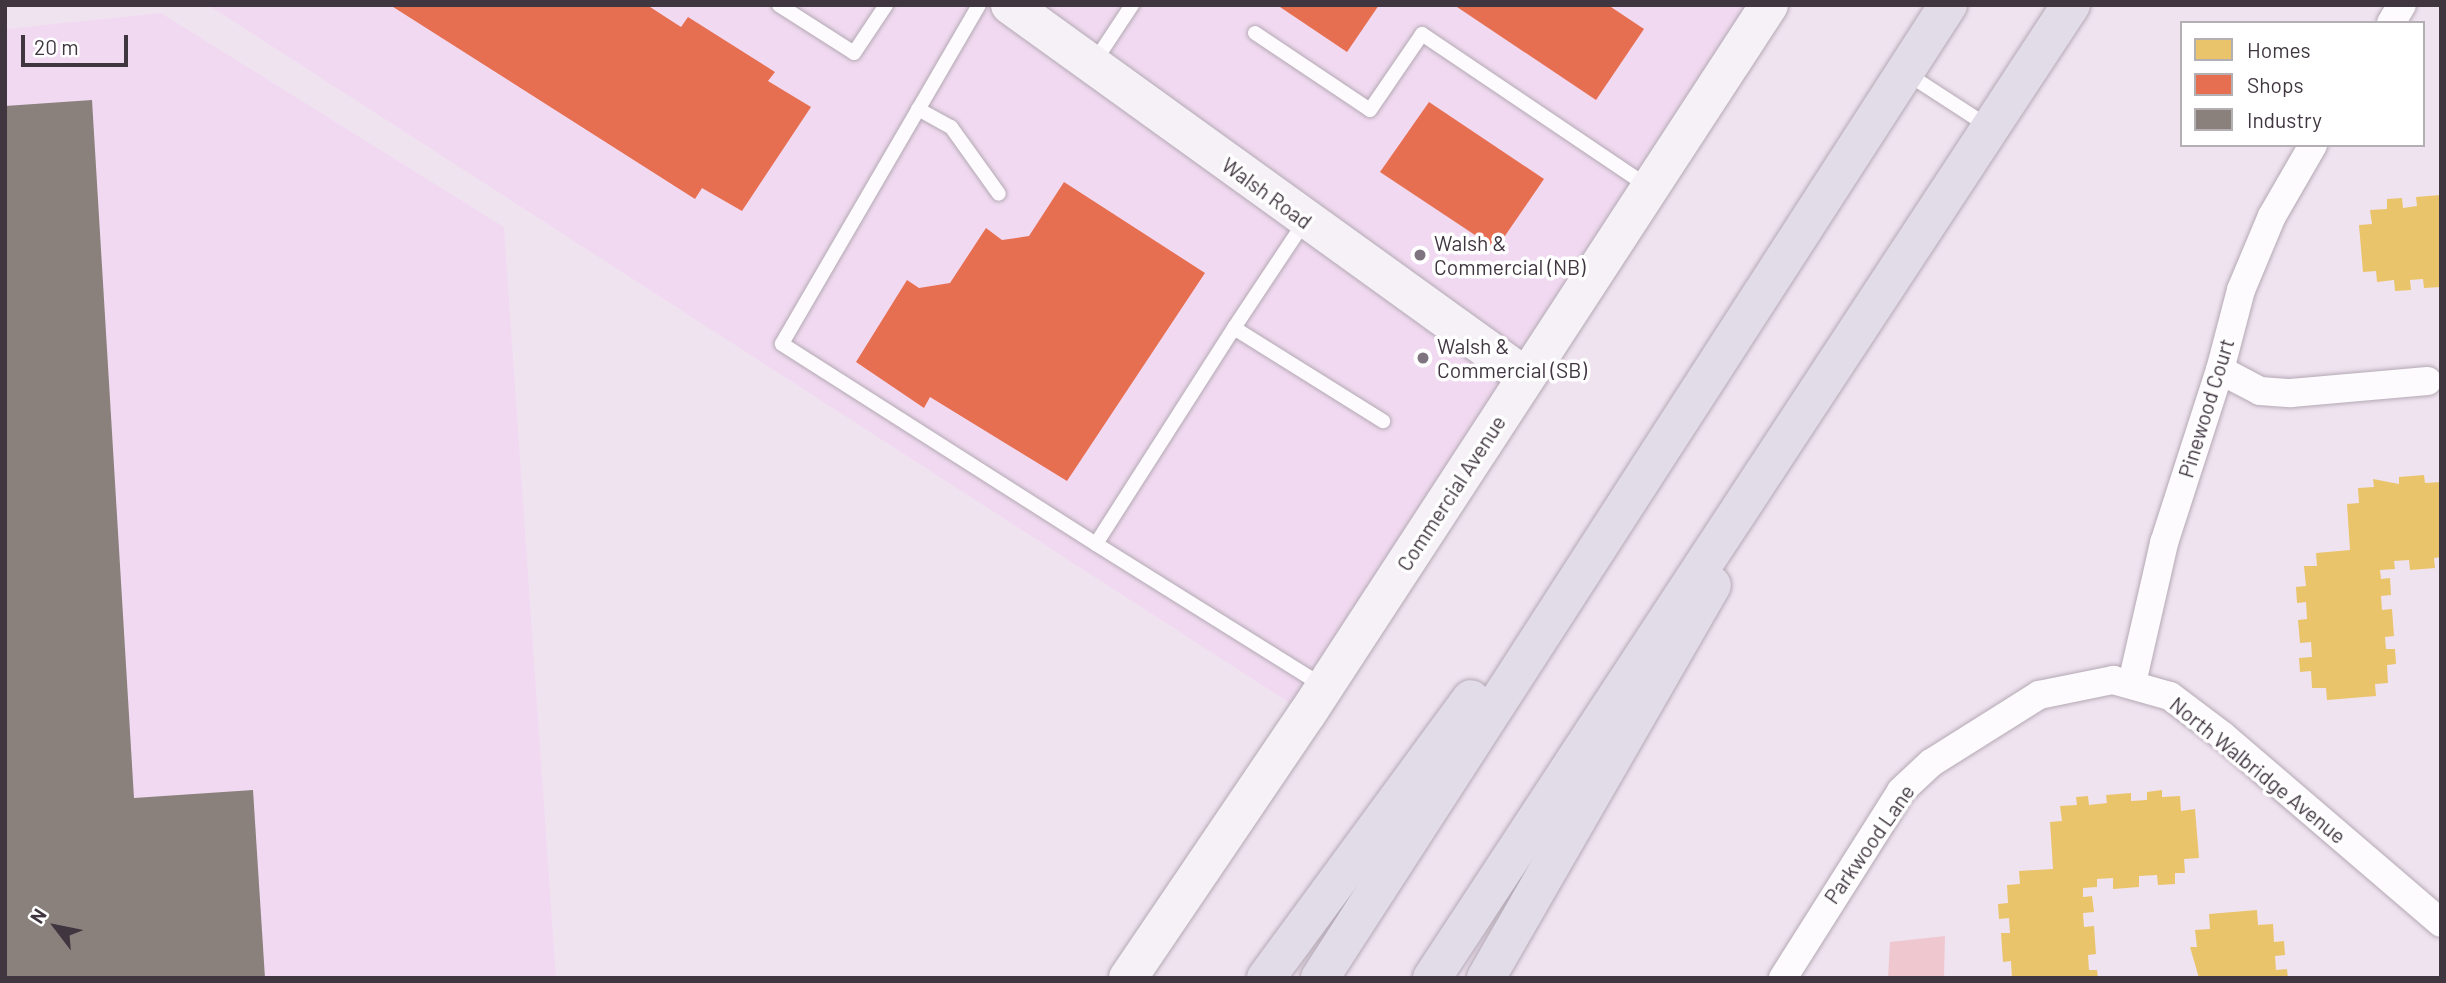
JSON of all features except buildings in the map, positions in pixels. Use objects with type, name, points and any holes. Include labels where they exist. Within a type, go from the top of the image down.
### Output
[{"type":"highway","points":[[1320,978],[1948,5]]},
{"type":"highway","points":[[1433,978],[2071,5]]},
{"type":"highway","points":[[1266,978],[1775,273]]},
{"type":"highway","points":[[1486,978],[1688,634],[1788,433]]},
{"type":"street","name":"Walsh Road","points":[[1010,5],[1305,221],[1526,377]]},
{"type":"street","name":"Commercial Avenue","points":[[1128,978],[1325,687],[1769,5]]},
{"type":"street","points":[[2392,21],[2402,5]]},
{"type":"street","name":"Pinewood Court","points":[[2132,683],[2164,543],[2220,370],[2251,260],[2312,147]]},
{"type":"street","points":[[2220,370],[2260,391],[2427,382]]},
{"type":"street","name":"North Walbridge Avenue","points":[[2051,692],[2092,682],[2132,683],[2170,696],[2223,736],[2441,923]]},
{"type":"street","name":"Parkwood Lane","points":[[1783,978],[1900,791],[1931,763],[2011,709],[2051,692]]},
{"type":"lane","points":[[779,5],[855,54],[886,5]]},
{"type":"lane","points":[[979,5],[782,344],[1325,687]]},
{"type":"lane","points":[[1092,65],[1132,5]]},
{"type":"lane","points":[[1255,33],[1370,110],[1422,34],[1650,188]]},
{"type":"lane","points":[[1905,72],[1990,127]]},
{"type":"lane","points":[[918,109],[951,127],[999,194]]},
{"type":"lane","points":[[1096,544],[1305,221]]},
{"type":"lane","points":[[1234,328],[1383,421]]},
{"type":"shaded area","points":[[208,5],[1769,5],[1307,714]]},
{"type":"shaded area","points":[[161,13],[504,227],[556,978],[5,978],[5,29]]},
{"type":"shaded area","points":[[1945,936],[1944,978],[1888,978],[1890,942]]},
{"type":"place","name":"Walsh & Commercial (NB)","points":[[1420,255]]},
{"type":"place","name":"Walsh & Commercial (SB)","points":[[1423,358]]}]
